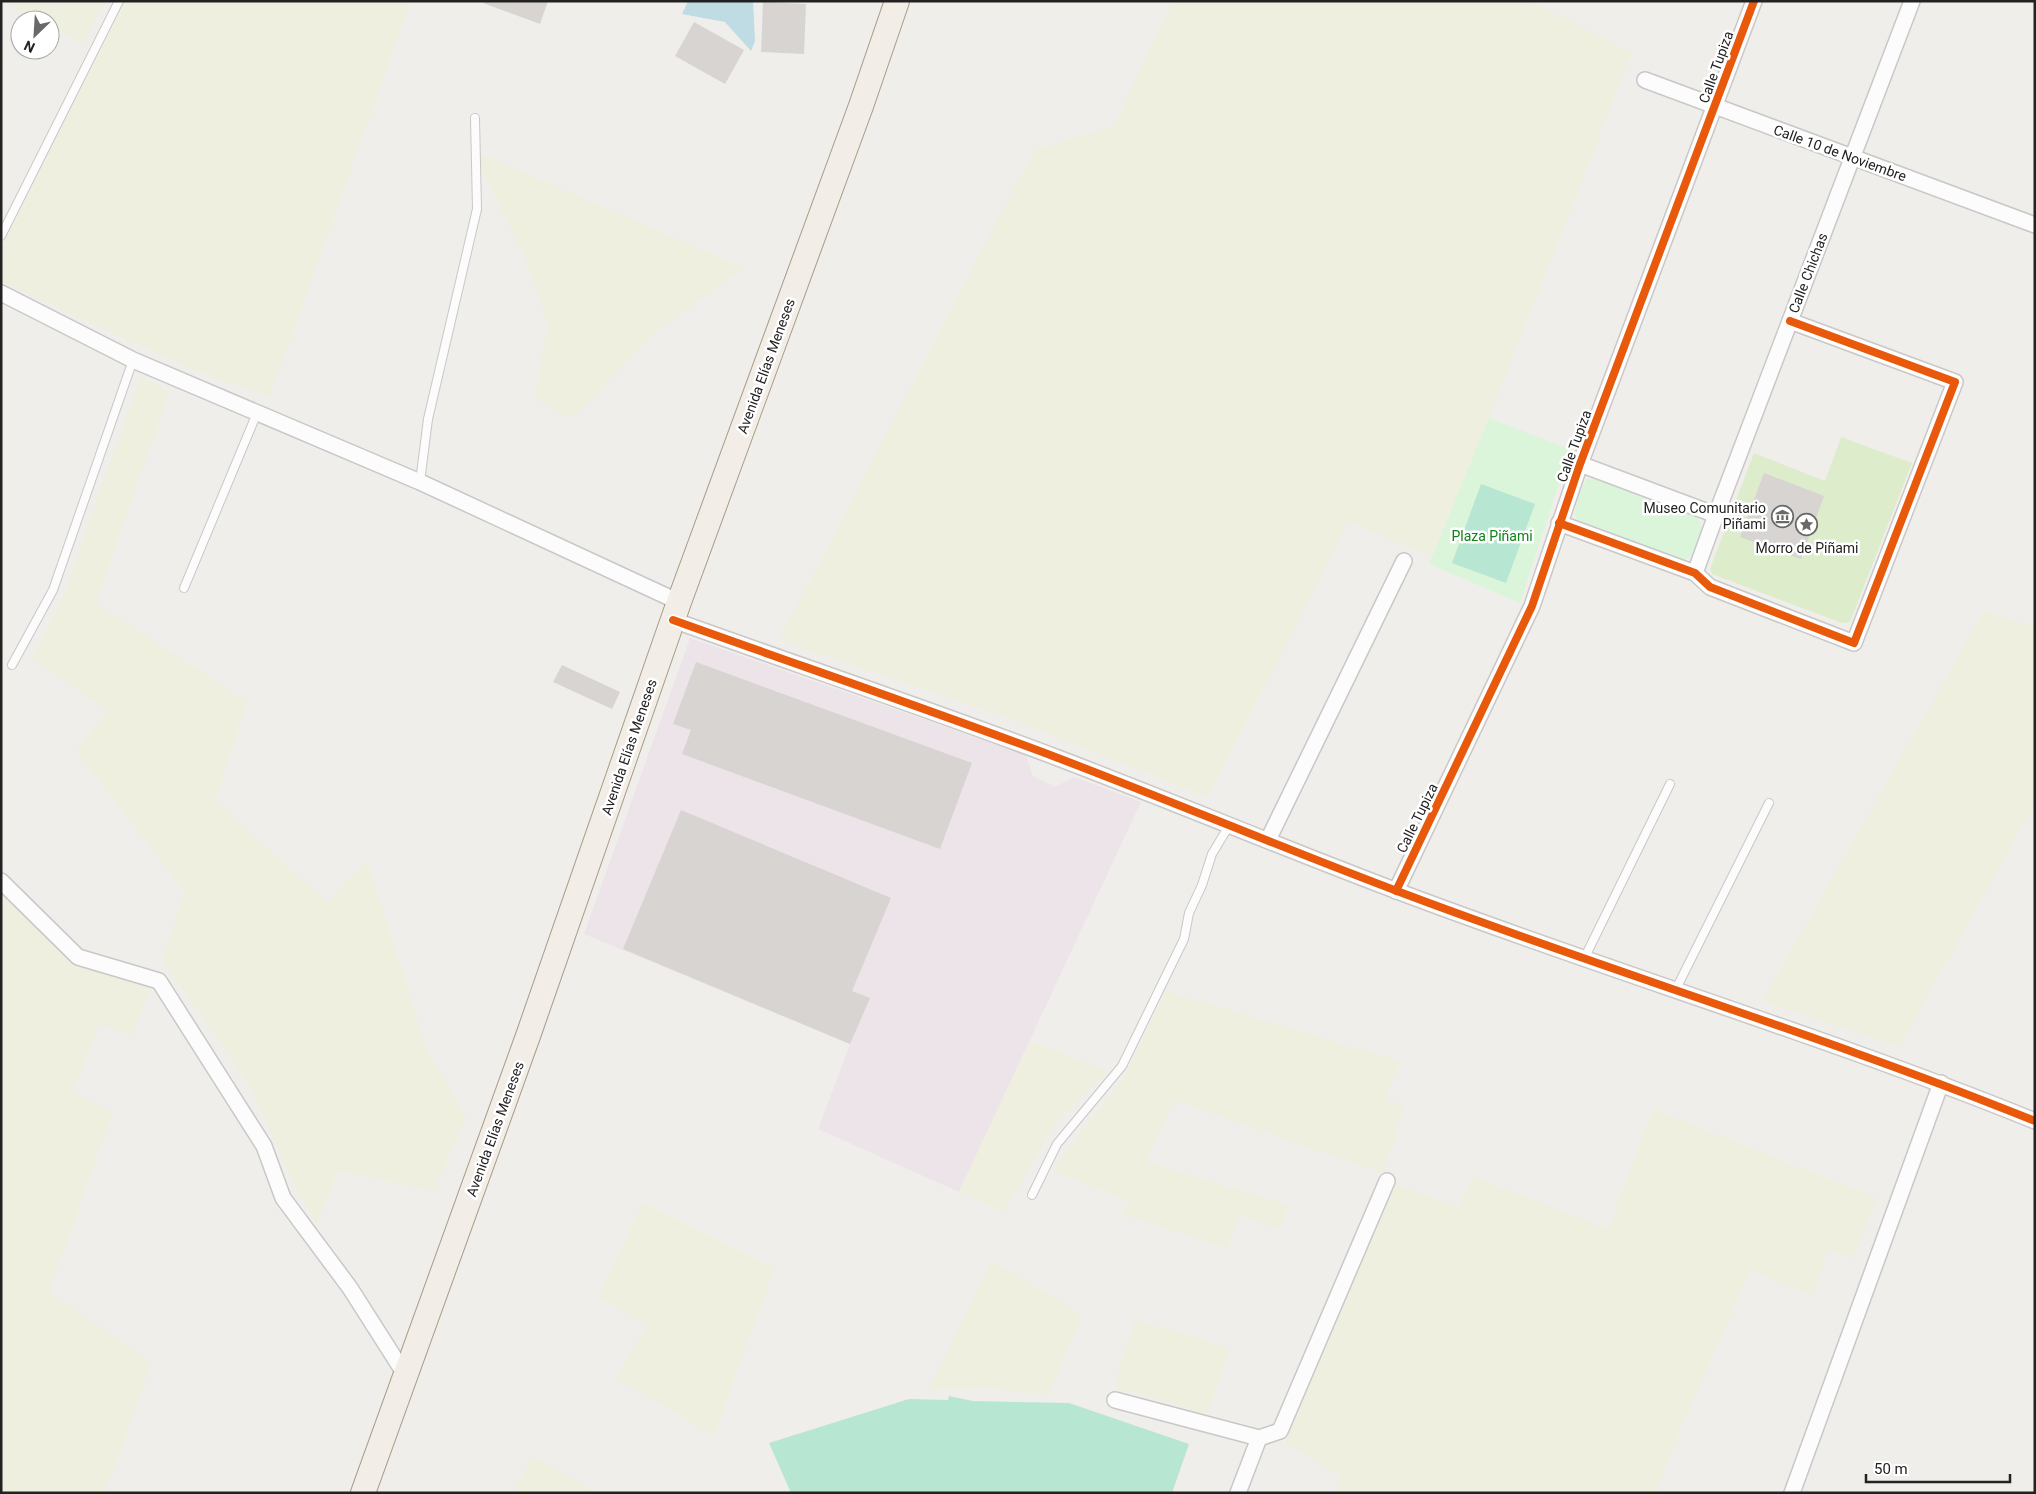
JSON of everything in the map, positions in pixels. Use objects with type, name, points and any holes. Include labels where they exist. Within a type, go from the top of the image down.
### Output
[{"type":"main road","name":"Avenida Elías Meneses","points":[[363,1493],[525,1046],[676,611],[861,106],[897,1]]},
{"type":"street","name":"Calle Tupiza","points":[[1396,891],[1532,606],[1580,464],[1754,1]]},
{"type":"street","name":"Calle Chichas","points":[[1696,573],[1716,515],[1912,1]]},
{"type":"street","name":"Calle 10 de Noviembre","points":[[1645,80],[2035,225]]},
{"type":"street","points":[[1,293],[133,360],[420,482],[676,611],[1230,824],[1396,891],[1584,959],[1676,989],[1941,1083],[2035,1121]]},
{"type":"street","points":[[1559,523],[1696,573],[1710,587],[1854,643],[1955,382],[1790,320]]},
{"type":"street","points":[[1580,464],[1716,515]]},
{"type":"street","points":[[1268,840],[1404,561]]},
{"type":"street","points":[[1,881],[78,957],[158,981],[264,1146],[283,1198],[350,1288],[406,1376]]},
{"type":"street","points":[[1792,1493],[1941,1083]]},
{"type":"street","points":[[1114,1400],[1259,1438],[1280,1431],[1387,1181]]},
{"type":"street","points":[[1238,1493],[1259,1438]]},
{"type":"lane","points":[[1,236],[119,1]]},
{"type":"lane","points":[[420,482],[428,419],[477,209],[475,118]]},
{"type":"lane","points":[[12,665],[53,590],[133,360]]},
{"type":"lane","points":[[184,588],[257,413]]},
{"type":"lane","points":[[1584,959],[1670,784]]},
{"type":"lane","points":[[1676,989],[1769,803]]},
{"type":"lane","points":[[1032,1195],[1057,1144],[1122,1066],[1184,939],[1188,913],[1202,885],[1212,854],[1230,824]]},
{"type":"shaded area","points":[[690,638],[1026,755],[1033,776],[1055,787],[1074,777],[1141,802],[959,1192],[818,1129],[850,1044],[584,934]]},
{"type":"green space","points":[[1,1],[105,1],[83,44],[60,32],[60,10],[18,10]]},
{"type":"green space","points":[[125,1],[411,1],[270,397],[186,367],[1,281],[1,249]]},
{"type":"green space","points":[[1172,1],[1531,1],[1632,53],[1489,418],[1431,557],[1349,521],[1208,797],[1010,719],[779,640],[1034,150],[1114,126]]},
{"type":"green space","points":[[472,150],[744,268],[658,330],[572,418],[535,399],[548,325],[525,258]]},
{"type":"green space","points":[[140,377],[170,391],[96,603],[247,702],[215,800],[327,903],[367,860],[427,1049],[467,1118],[433,1191],[337,1171],[317,1224],[295,1187],[254,1094],[211,1029],[162,961],[185,892],[76,751],[108,711],[32,659],[64,594]]},
{"type":"green space","name":"Plaza Piñami","points":[[1489,418],[1570,449],[1520,603],[1429,564]]},
{"type":"green space","name":"Morro de Piñami","points":[[1841,437],[1912,463],[1850,622],[1842,623],[1712,574],[1710,569],[1754,453],[1825,481]]},
{"type":"green space","points":[[1592,478],[1697,516],[1702,528],[1692,555],[1683,561],[1578,521],[1575,507],[1587,479]]},
{"type":"green space","points":[[1481,484],[1535,504],[1506,583],[1452,563]]},
{"type":"green space","points":[[1984,611],[2035,627],[2035,804],[1899,1047],[1762,1001]]},
{"type":"green space","points":[[1,880],[73,957],[150,988],[133,1036],[99,1024],[73,1093],[113,1112],[49,1292],[152,1362],[105,1493],[1,1493]]},
{"type":"green space","points":[[1166,991],[1400,1061],[1385,1097],[1404,1106],[1392,1148],[1382,1173],[1173,1100],[1147,1162],[1288,1205],[1280,1230],[1241,1215],[1228,1248],[1123,1215],[1129,1200],[1051,1171],[1124,1077]]},
{"type":"green space","points":[[1030,1041],[1108,1072],[1057,1120],[1004,1212],[959,1192]]},
{"type":"green space","points":[[1653,1109],[1877,1198],[1854,1259],[1828,1251],[1813,1295],[1750,1271],[1677,1437],[1656,1493],[1335,1493],[1340,1476],[1285,1443],[1396,1184],[1457,1207],[1473,1176],[1608,1229]]},
{"type":"green space","points":[[643,1202],[775,1268],[714,1435],[617,1379],[646,1325],[598,1297]]},
{"type":"green space","points":[[992,1260],[1082,1315],[1049,1395],[985,1388],[929,1390]]},
{"type":"green space","points":[[1135,1319],[1230,1348],[1208,1414],[1114,1387]]},
{"type":"green space","points":[[949,1396],[973,1401],[1069,1403],[1189,1444],[1172,1493],[791,1493],[769,1443],[909,1399],[948,1400]]},
{"type":"green space","points":[[532,1456],[556,1469],[597,1493],[514,1493]]},
{"type":"water","points":[[688,1],[753,1],[755,41],[751,51],[725,22],[682,14]]},
{"type":"building","points":[[484,1],[548,1],[540,24],[483,3]]},
{"type":"building","points":[[763,2],[806,4],[804,54],[761,52]]},
{"type":"building","points":[[694,22],[744,50],[725,84],[675,56]]},
{"type":"building","name":"Museo Comunitario Piñami","points":[[1764,473],[1824,496],[1801,559],[1740,537]]},
{"type":"building","points":[[696,662],[972,763],[940,849],[682,754],[691,730],[673,724]]},
{"type":"building","points":[[562,665],[620,692],[612,709],[553,682]]},
{"type":"building","points":[[681,810],[891,898],[852,991],[870,998],[850,1044],[623,949]]},
{"type":"cycle path","points":[[1396,891],[1532,606],[1580,464],[1754,1]]},
{"type":"cycle path","points":[[1559,523],[1695,573],[1710,587],[1854,643],[1955,382],[1790,321]]},
{"type":"cycle path","points":[[673,620],[1058,758],[1354,875],[1476,920],[1876,1060],[2035,1121]]},
{"type":"place","name":"Museo Comunitario Piñami","points":[[1782,516]]},
{"type":"place","name":"Morro de Piñami","points":[[1807,525]]}]
